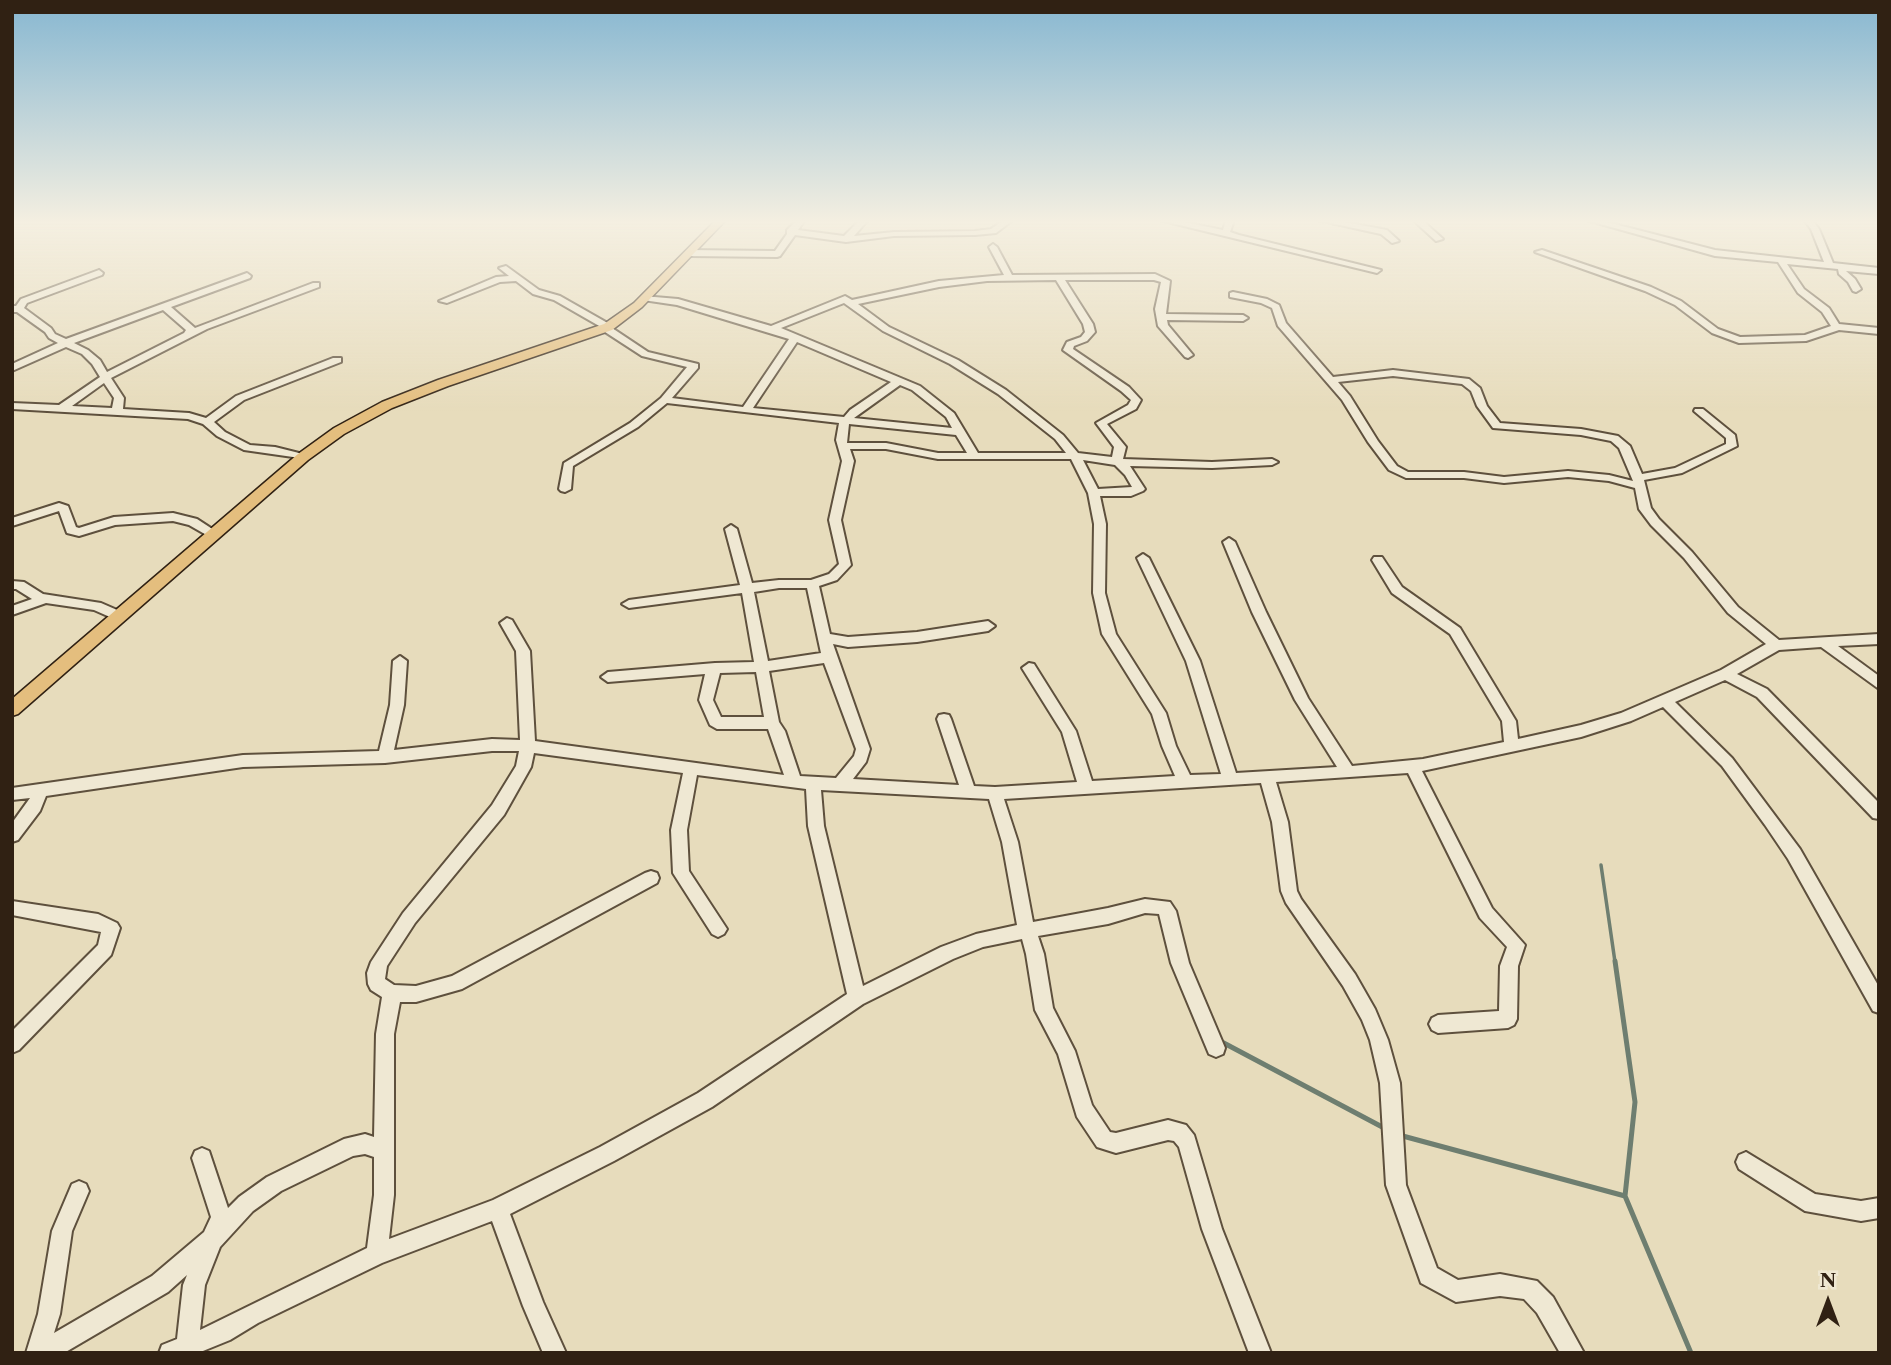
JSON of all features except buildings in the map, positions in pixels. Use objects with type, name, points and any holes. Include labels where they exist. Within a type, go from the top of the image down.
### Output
[{"type":"main road","points":[[12,709],[303,457],[351,423],[387,405],[443,383],[561,345],[607,327],[646,298],[660,284]]},
{"type":"street","points":[[70,284],[24,301],[16,309],[52,336],[68,342],[96,362],[120,398],[117,412]]},
{"type":"street","points":[[12,369],[68,342],[226,284]]},
{"type":"street","points":[[444,301],[487,284]]},
{"type":"street","points":[[522,284],[536,292],[566,302],[645,354],[694,366],[665,400],[634,425],[568,465],[565,489]]},
{"type":"street","points":[[851,303],[943,284]]},
{"type":"street","points":[[1063,284],[1088,324],[1090,332],[1084,339],[1070,344],[1068,350],[1125,389],[1136,400],[1132,407],[1101,424],[1120,447],[1117,460]]},
{"type":"street","points":[[1165,284],[1160,309],[1163,326],[1188,355]]},
{"type":"street","points":[[1632,284],[1678,303],[1715,331],[1739,340],[1805,338],[1837,325]]},
{"type":"street","points":[[1796,284],[1801,291],[1826,310],[1837,325],[1856,331],[1879,331]]},
{"type":"street","points":[[1853,284],[1856,289]]},
{"type":"street","points":[[61,409],[105,377],[187,335],[316,285]]},
{"type":"street","points":[[1233,295],[1276,306],[1281,324],[1332,380],[1393,468],[1406,475],[1464,475],[1504,480],[1568,474],[1639,482],[1678,471],[1731,446],[1731,437],[1699,411]]},
{"type":"street","points":[[646,298],[678,302],[771,329],[916,388],[939,404],[961,432],[974,456]]},
{"type":"street","points":[[771,329],[838,299],[845,299],[886,329],[954,362],[1002,392],[1039,419],[1075,456],[1094,493],[1100,524],[1099,593],[1102,613],[1119,652],[1159,713],[1169,746],[1185,782]]},
{"type":"street","points":[[164,307],[191,329],[187,335]]},
{"type":"street","points":[[1161,317],[1243,318]]},
{"type":"street","points":[[746,411],[795,337]]},
{"type":"street","points":[[207,422],[240,398],[337,360]]},
{"type":"street","points":[[1332,380],[1393,373],[1465,381],[1476,390],[1482,406],[1497,426],[1570,431],[1614,438],[1623,446],[1639,482],[1645,509],[1655,522],[1688,555],[1733,610],[1776,645]]},
{"type":"street","points":[[629,604],[747,587],[811,584],[833,578],[845,565],[835,520],[848,461],[841,440],[845,420],[899,381]]},
{"type":"street","points":[[665,400],[925,431],[961,432]]},
{"type":"street","points":[[12,406],[189,416],[207,422],[221,434],[248,448],[275,450],[303,457]]},
{"type":"street","points":[[12,416],[27,407]]},
{"type":"street","points":[[843,446],[886,446],[938,456],[1075,456],[1137,464],[1272,463]]},
{"type":"street","points":[[1094,493],[1131,492],[1139,489],[1130,473],[1117,460]]},
{"type":"street","points":[[12,522],[59,508],[64,509],[71,530],[79,532],[114,521],[173,517],[193,522],[214,534]]},
{"type":"street","points":[[731,529],[747,587],[772,723],[778,731],[794,782]]},
{"type":"street","points":[[1229,542],[1259,612],[1302,700],[1348,772]]},
{"type":"street","points":[[1143,558],[1193,661],[1230,778]]},
{"type":"street","points":[[1378,560],[1397,590],[1455,631],[1509,721],[1512,747]]},
{"type":"street","points":[[811,584],[829,657],[863,749],[861,758],[841,783]]},
{"type":"street","points":[[12,585],[19,585],[45,599],[96,606],[119,616]]},
{"type":"street","points":[[12,611],[45,599]]},
{"type":"street","points":[[507,622],[523,651],[528,746],[523,767],[498,810],[409,918],[380,962],[376,973],[377,984],[392,993],[416,994],[456,983],[651,878]]},
{"type":"street","points":[[823,637],[848,642],[917,637],[988,626]]},
{"type":"street","points":[[12,794],[243,761],[385,757],[481,746],[528,746],[794,782],[995,793],[1348,772],[1412,766],[1581,731],[1626,717],[1726,674],[1776,645],[1878,640]]},
{"type":"street","points":[[1822,641],[1879,684]]},
{"type":"street","points":[[608,677],[762,667],[829,657]]},
{"type":"street","points":[[385,757],[397,705],[400,661]]},
{"type":"street","points":[[715,668],[706,701],[715,721],[772,723]]},
{"type":"street","points":[[1029,668],[1069,731],[1086,788]]},
{"type":"street","points":[[1726,674],[1762,693],[1879,813]]},
{"type":"street","points":[[1665,700],[1727,762],[1771,820],[1879,1005]]},
{"type":"street","points":[[944,719],[969,792]]},
{"type":"street","points":[[1412,766],[1486,913],[1516,945],[1509,966],[1508,1018],[1438,1024]]},
{"type":"street","points":[[691,769],[679,830],[681,873],[718,929]]},
{"type":"street","points":[[1266,776],[1280,822],[1289,891],[1294,903],[1349,980],[1369,1015],[1379,1040],[1390,1083],[1396,1185],[1429,1275],[1456,1291],[1500,1284],[1528,1289],[1545,1305],[1573,1353]]},
{"type":"street","points":[[813,783],[816,826],[857,998]]},
{"type":"street","points":[[12,835],[34,807],[41,790]]},
{"type":"street","points":[[995,793],[1010,842],[1027,931],[1035,954],[1044,1010],[1066,1051],[1084,1110],[1104,1140],[1116,1143],[1168,1130],[1179,1132],[1187,1142],[1212,1229],[1260,1353]]},
{"type":"street","points":[[179,1349],[222,1332],[250,1315],[377,1254],[498,1209],[607,1154],[705,1100],[857,998],[947,953],[982,939],[1108,916],[1145,906],[1164,908],[1170,916],[1186,981],[1216,1048]]},
{"type":"street","points":[[12,908],[98,922],[111,928],[105,949],[12,1044]]},
{"type":"street","points":[[377,1254],[384,1195],[386,1034],[392,993]]},
{"type":"street","points":[[40,1353],[160,1284],[215,1237],[246,1204],[274,1184],[351,1146],[365,1144],[383,1149]]},
{"type":"street","points":[[179,1349],[194,1285],[221,1217],[202,1158]]},
{"type":"street","points":[[1746,1162],[1812,1204],[1861,1211],[1879,1208]]},
{"type":"street","points":[[40,1353],[62,1231],[79,1191]]},
{"type":"street","points":[[498,1209],[555,1353]]},
{"type":"waterway","points":[[1601,865],[1615,962]]},
{"type":"waterway","points":[[1615,961],[1635,1102],[1625,1196]]},
{"type":"waterway","points":[[1220,1041],[1386,1129]]},
{"type":"waterway","points":[[1399,1135],[1625,1196]]},
{"type":"waterway","points":[[1625,1196],[1691,1353]]}]
